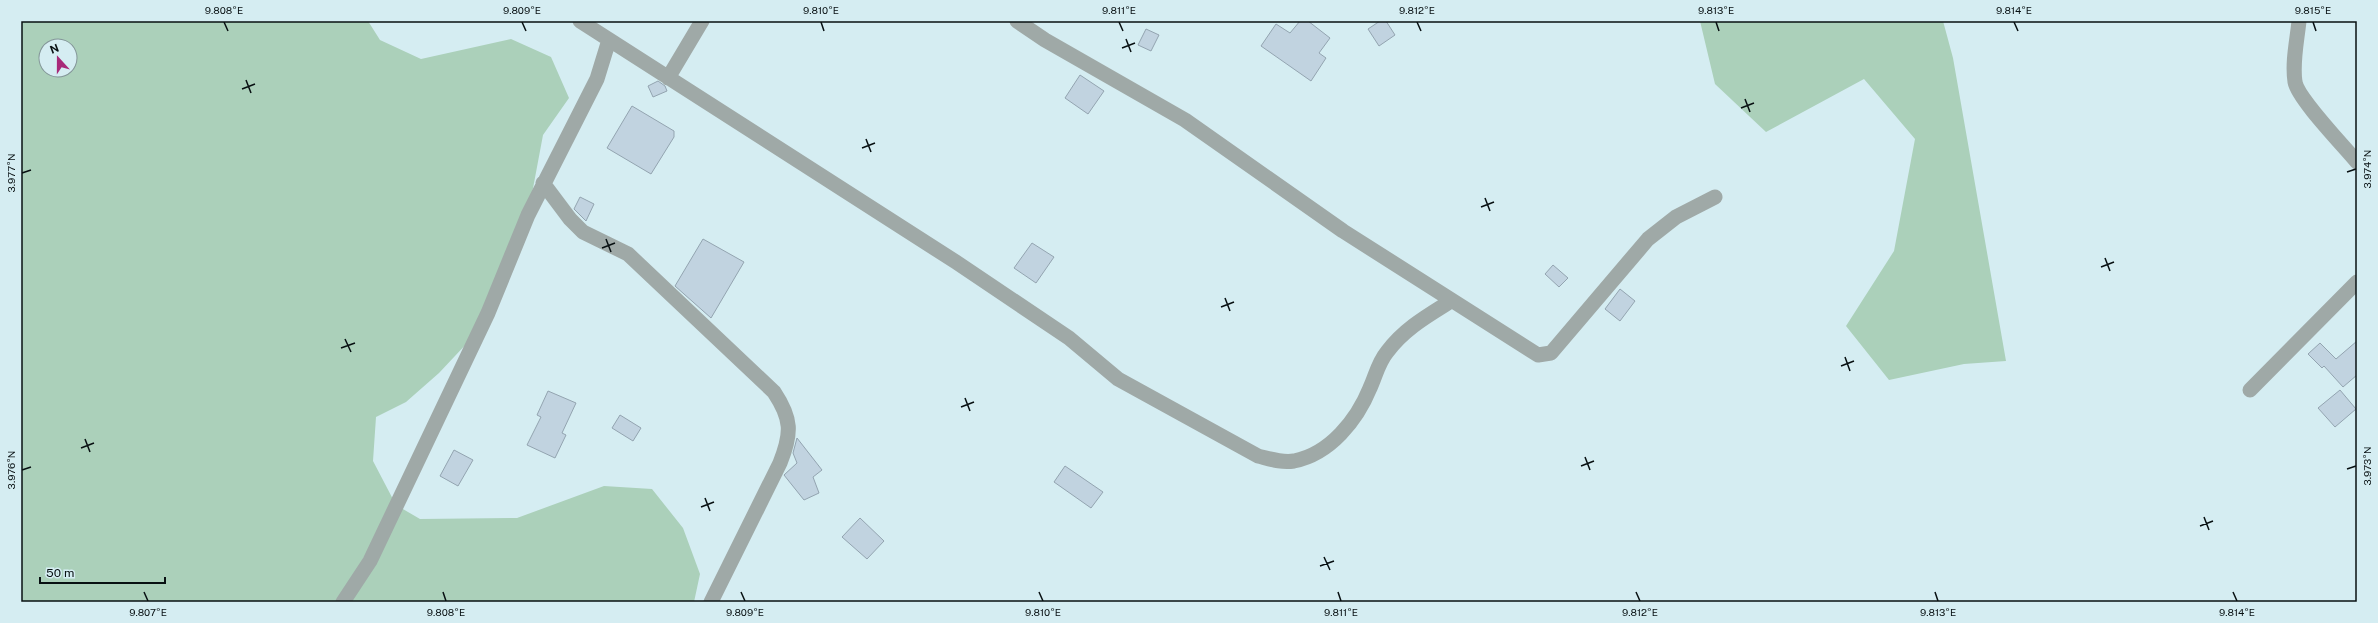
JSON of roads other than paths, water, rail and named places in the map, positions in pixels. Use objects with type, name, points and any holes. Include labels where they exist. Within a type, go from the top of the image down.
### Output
[{"type":"street","points":[[580,21],[956,262],[1069,338],[1118,379],[1258,456],[1279,461],[1294,461],[1317,453],[1334,441],[1354,418],[1370,388],[1378,365],[1400,336],[1415,323],[1451,301]]},
{"type":"street","points":[[668,78],[702,21]]},
{"type":"street","points":[[1017,21],[1045,40],[1185,120],[1343,231],[1538,355],[1550,353],[1648,239],[1676,217],[1715,197]]},
{"type":"street","points":[[2299,21],[2294,66],[2295,84],[2304,99],[2357,162]]},
{"type":"street","points":[[343,602],[370,561],[488,313],[543,182],[595,84],[609,40]]},
{"type":"street","points":[[543,182],[570,219],[583,232],[628,254],[774,392],[784,407],[789,424],[789,441],[780,463],[711,602]]},
{"type":"street","points":[[2250,390],[2357,282]]}]
